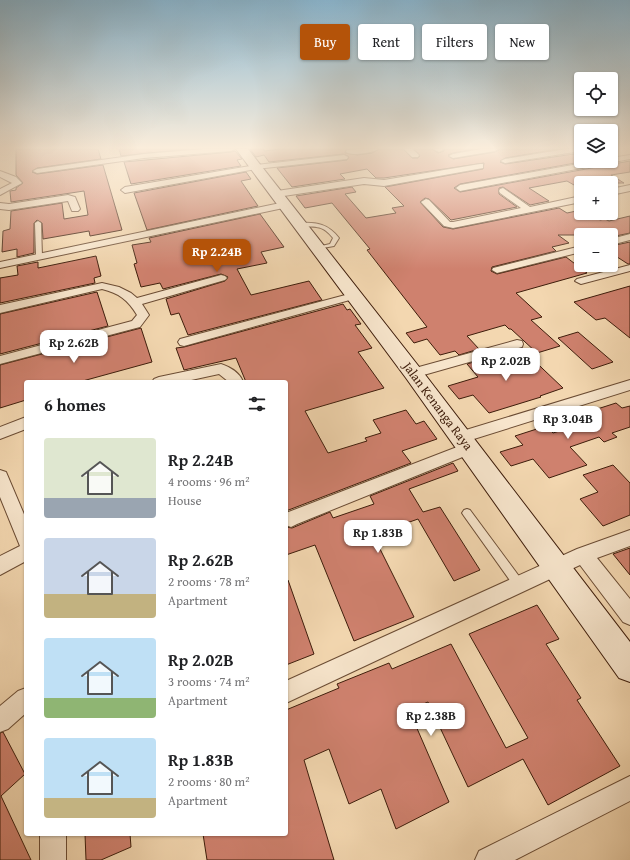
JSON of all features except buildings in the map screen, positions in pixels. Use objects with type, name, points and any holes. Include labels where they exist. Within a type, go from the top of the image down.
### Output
[{"type":"street","points":[[127,191],[137,189]]},
{"type":"street","name":"Jalan Kenanga Raya","points":[[273,189],[465,442],[630,667]]},
{"type":"street","points":[[0,265],[326,189]]},
{"type":"street","points":[[503,191],[529,210]]},
{"type":"street","points":[[0,206],[9,207],[68,198],[72,199],[75,209]]},
{"type":"street","points":[[426,202],[447,224],[451,226],[574,200]]},
{"type":"street","points":[[618,240],[630,237]]},
{"type":"street","points":[[497,270],[574,251]]},
{"type":"street","points":[[581,281],[630,268]]},
{"type":"street","points":[[135,302],[221,278]]},
{"type":"street","points":[[0,309],[102,286],[115,289],[135,302],[143,315],[136,324],[0,360]]},
{"type":"street","points":[[184,342],[353,296]]},
{"type":"street","points":[[413,373],[517,344]]},
{"type":"street","points":[[169,380],[221,369],[235,380]]},
{"type":"street","points":[[291,519],[465,442],[630,385]]},
{"type":"street","points":[[0,433],[24,424]]},
{"type":"street","points":[[0,477],[24,535]]},
{"type":"street","points":[[288,691],[520,586],[556,567],[583,555],[630,538]]},
{"type":"street","points":[[0,566],[24,553]]},
{"type":"street","points":[[583,555],[630,615]]},
{"type":"street","points":[[0,721],[24,701]]},
{"type":"street","points":[[488,860],[630,788]]},
{"type":"street","points":[[52,836],[53,860]]},
{"type":"lane","points":[[38,223],[39,257]]},
{"type":"lane","points":[[467,513],[520,586]]}]
